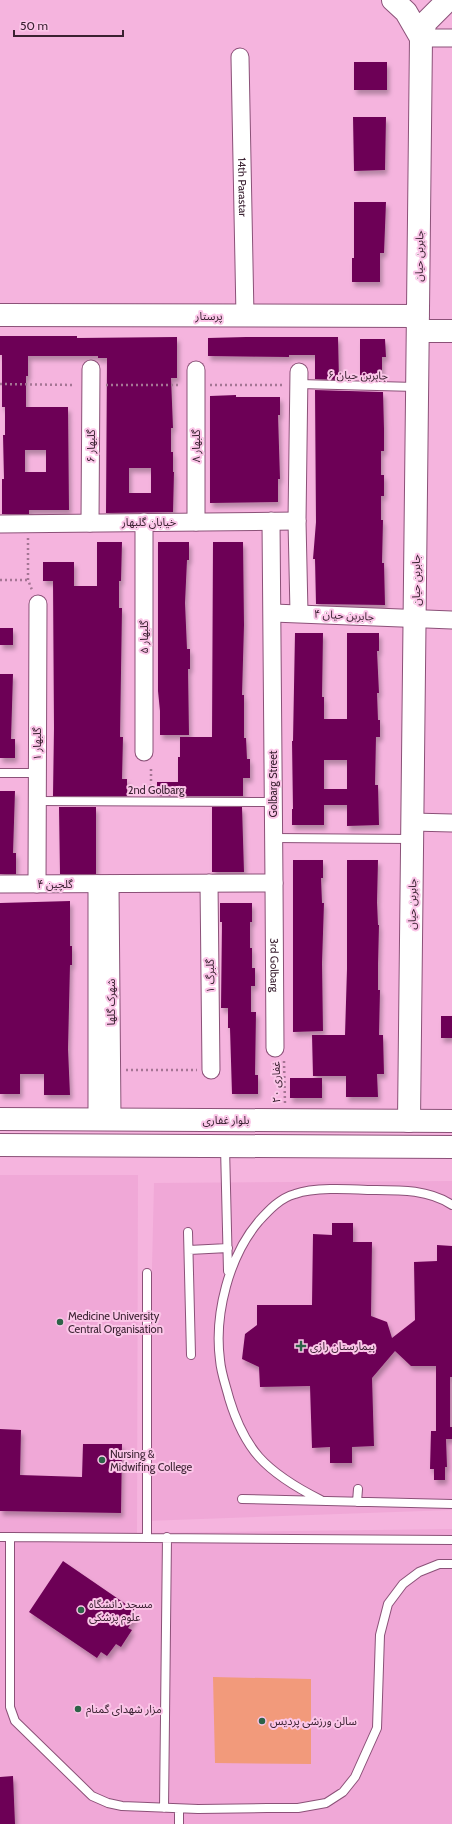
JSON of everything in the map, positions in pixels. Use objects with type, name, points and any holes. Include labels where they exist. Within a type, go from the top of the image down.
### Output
[{"type":"street","points":[[393,0],[406,12],[421,38]]},
{"type":"street","points":[[421,38],[426,22],[448,0]]},
{"type":"street","points":[[421,38],[452,38]]},
{"type":"street","name":"جابربن حیان","points":[[409,1121],[421,38]]},
{"type":"street","name":"14th Parastar","points":[[240,57],[245,316]]},
{"type":"street","name":"پرستار","points":[[0,316],[245,316],[418,324],[452,331]]},
{"type":"street","name":"گلبهار ۶","points":[[90,523],[91,377]]},
{"type":"street","name":"گلبهار ۸","points":[[196,378],[196,522]]},
{"type":"street","points":[[299,378],[297,521],[299,613]]},
{"type":"street","name":"خیابان گلبهار","points":[[0,524],[271,520],[297,521]]},
{"type":"street","name":"Golbarg Street","points":[[271,520],[273,613],[274,883]]},
{"type":"street","name":"گلبهار ۵","points":[[144,522],[144,752]]},
{"type":"street","name":"گلبهار ۱","points":[[37,884],[38,604]]},
{"type":"street","name":"جابربن حیان ۴","points":[[273,613],[299,613],[415,620],[452,620]]},
{"type":"street","points":[[412,831],[452,823]]},
{"type":"street","name":"گلبرگ ۱","points":[[209,883],[211,1070]]},
{"type":"street","points":[[103,884],[274,883]]},
{"type":"street","name":"3rd Golbarg","points":[[274,883],[275,1048]]},
{"type":"street","name":"گلچین ۴","points":[[0,884],[103,884]]},
{"type":"street","name":"شهرک گلها","points":[[103,884],[112,1070],[104,1119]]},
{"type":"street","name":"شهرک گلها","points":[[103,884],[104,1119]]},
{"type":"street","name":"بلوار غفاری","points":[[0,1119],[452,1121]]},
{"type":"street","points":[[0,1145],[452,1147]]},
{"type":"lane","name":"جابربن حیان ۶","points":[[299,378],[417,387]]},
{"type":"lane","points":[[0,773],[38,773]]},
{"type":"lane","name":"2nd Golbarg","points":[[38,801],[274,802]]},
{"type":"lane","points":[[274,838],[345,839],[412,831]]},
{"type":"lane","points":[[225,1146],[229,1275]]},
{"type":"lane","points":[[321,1500],[299,1489],[273,1470],[259,1456],[243,1432],[234,1413],[220,1361],[219,1337],[224,1294],[234,1259],[248,1233],[273,1206],[294,1194],[305,1191],[350,1189],[404,1190],[427,1194],[452,1205]]},
{"type":"lane","points":[[188,1232],[191,1355]]},
{"type":"lane","points":[[189,1250],[228,1248]]},
{"type":"lane","points":[[147,1273],[147,1537]]},
{"type":"lane","points":[[357,1502],[358,1489]]},
{"type":"lane","points":[[242,1499],[452,1504]]},
{"type":"lane","points":[[0,1537],[452,1540]]},
{"type":"lane","points":[[10,1537],[10,1707],[15,1721],[92,1796],[108,1803],[122,1806],[179,1809],[298,1808],[326,1803],[343,1792],[355,1777],[377,1728],[380,1634],[388,1604],[403,1584],[419,1572],[439,1564],[452,1564]]},
{"type":"lane","points":[[164,1808],[167,1537]]},
{"type":"lane","points":[[179,1809],[179,1824]]},
{"type":"path","points":[[0,384],[91,377],[299,378]]},
{"type":"path","points":[[28,524],[28,580],[38,604]]},
{"type":"path","points":[[0,580],[28,580]]},
{"type":"path","points":[[144,752],[151,765],[150,801]]},
{"type":"path","name":"غفاری ۲۰","points":[[275,1048],[284,1056],[285,1120]]},
{"type":"path","points":[[112,1070],[211,1070]]},
{"type":"shaded area","points":[[0,1175],[138,1175],[137,1533],[452,1529],[452,1824],[0,1824]]},
{"type":"shaded area","name":"بیمارستان رازی","points":[[452,1181],[452,1510],[146,1521],[154,1183]]},
{"type":"shaded area","name":"سالن ورزشی پردیس","points":[[213,1677],[311,1679],[311,1764],[215,1763]]},
{"type":"building","points":[[354,62],[387,62],[387,90],[354,90]]},
{"type":"building","points":[[353,117],[386,117],[385,170],[354,171]]},
{"type":"building","points":[[354,202],[386,202],[384,253],[380,253],[380,282],[352,282],[352,258],[354,258]]},
{"type":"building","points":[[0,336],[77,336],[77,338],[177,337],[177,378],[171,378],[173,428],[171,428],[171,452],[173,452],[174,472],[173,512],[106,513],[107,358],[98,358],[98,356],[28,356],[28,376],[26,376],[26,407],[68,407],[69,510],[29,510],[29,514],[2,514],[2,479],[4,479],[3,435],[5,435],[5,407],[2,407],[2,355],[0,355]],"holes":[[[25,450],[46,450],[46,472],[25,472]],[[129,468],[151,468],[151,493],[129,493]]]},
{"type":"building","points":[[338,337],[339,380],[315,379],[315,355],[289,355],[289,357],[208,356],[208,338]]},
{"type":"building","points":[[360,339],[385,339],[386,357],[382,357],[382,381],[360,380]]},
{"type":"building","points":[[315,390],[383,392],[384,451],[381,451],[381,475],[384,475],[384,496],[381,496],[381,520],[383,520],[382,563],[384,563],[385,605],[316,604],[315,559],[313,559],[316,522]]},
{"type":"building","points":[[236,395],[236,397],[280,397],[280,415],[278,415],[280,479],[278,479],[278,502],[210,503],[210,396]]},
{"type":"building","points":[[97,542],[122,542],[121,581],[119,581],[119,608],[122,608],[120,737],[123,737],[122,779],[127,779],[127,796],[53,796],[53,581],[43,581],[43,562],[74,562],[74,586],[97,586]]},
{"type":"building","points":[[158,542],[189,542],[185,603],[187,649],[190,649],[190,669],[188,669],[189,735],[160,735],[158,691]]},
{"type":"building","points":[[213,542],[243,542],[244,625],[242,695],[244,695],[244,738],[246,738],[247,759],[250,759],[250,778],[243,778],[243,796],[157,796],[157,782],[178,782],[180,737],[212,737]]},
{"type":"building","points":[[0,628],[13,628],[13,645],[0,645]]},
{"type":"building","points":[[295,633],[323,633],[322,697],[324,697],[324,719],[347,719],[347,633],[379,633],[379,651],[377,651],[379,693],[377,693],[380,737],[376,737],[375,785],[378,785],[379,825],[347,826],[347,805],[324,805],[324,825],[292,825]],"holes":[[[324,760],[347,760],[347,789],[324,789]]]},
{"type":"building","points":[[0,674],[13,674],[11,739],[15,739],[15,758],[0,758]]},
{"type":"building","points":[[0,791],[15,791],[13,853],[16,853],[16,874],[0,874]]},
{"type":"building","points":[[59,807],[96,807],[96,874],[60,874]]},
{"type":"building","points":[[212,807],[242,807],[244,872],[212,872]]},
{"type":"building","points":[[293,860],[323,860],[323,878],[321,878],[322,903],[324,903],[322,963],[323,1031],[293,1032]]},
{"type":"building","points":[[347,860],[378,860],[378,990],[380,990],[379,1035],[383,1035],[384,1074],[377,1074],[378,1097],[346,1097],[346,1076],[313,1076],[312,1035],[345,1035],[347,969]]},
{"type":"building","points":[[70,901],[70,946],[72,946],[72,965],[70,965],[68,1049],[70,1095],[44,1095],[44,1074],[20,1074],[20,1094],[0,1094],[0,903]]},
{"type":"building","points":[[220,903],[252,903],[250,948],[252,948],[252,968],[255,968],[255,986],[251,986],[251,1012],[256,1012],[255,1075],[258,1075],[258,1094],[232,1094],[228,1008],[221,1008],[222,922],[220,922]]},
{"type":"building","points":[[441,1016],[452,1016],[452,1038],[441,1038]]},
{"type":"building","points":[[290,1078],[322,1078],[322,1098],[290,1098]]},
{"type":"building","points":[[332,1223],[353,1223],[353,1242],[372,1242],[371,1316],[387,1322],[392,1338],[415,1320],[414,1262],[437,1261],[437,1245],[452,1246],[452,1377],[450,1377],[450,1427],[452,1427],[452,1439],[446,1439],[447,1467],[445,1467],[445,1480],[434,1480],[434,1469],[430,1469],[431,1431],[436,1431],[436,1366],[411,1366],[395,1351],[372,1378],[374,1446],[352,1447],[352,1463],[330,1463],[330,1447],[312,1448],[310,1386],[260,1387],[259,1367],[242,1359],[245,1334],[257,1325],[257,1305],[312,1305],[313,1234],[332,1235]]},
{"type":"building","name":"Nursing & Midwifing College","points":[[0,1429],[21,1430],[20,1475],[82,1477],[83,1444],[122,1444],[121,1513],[0,1511]]},
{"type":"building","name":"مسجد دانشگاه علوم پزشکی","points":[[63,1561],[133,1609],[130,1614],[135,1617],[128,1628],[132,1630],[121,1647],[116,1644],[107,1656],[101,1652],[97,1658],[29,1612]]},
{"type":"building","points":[[13,1776],[15,1824],[0,1824],[0,1777]]},
{"type":"place","name":"Medicine University Central Organisation","points":[[60,1322]]},
{"type":"place","name":"بیمارستان رازی","points":[[301,1346]]},
{"type":"place","name":"Nursing & Midwifing College","points":[[102,1460]]},
{"type":"place","name":"مسجد دانشگاه علوم پزشکی","points":[[81,1610]]},
{"type":"place","name":"مزار شهدای گمنام","points":[[78,1709]]},
{"type":"place","name":"سالن ورزشی پردیس","points":[[262,1721]]}]
